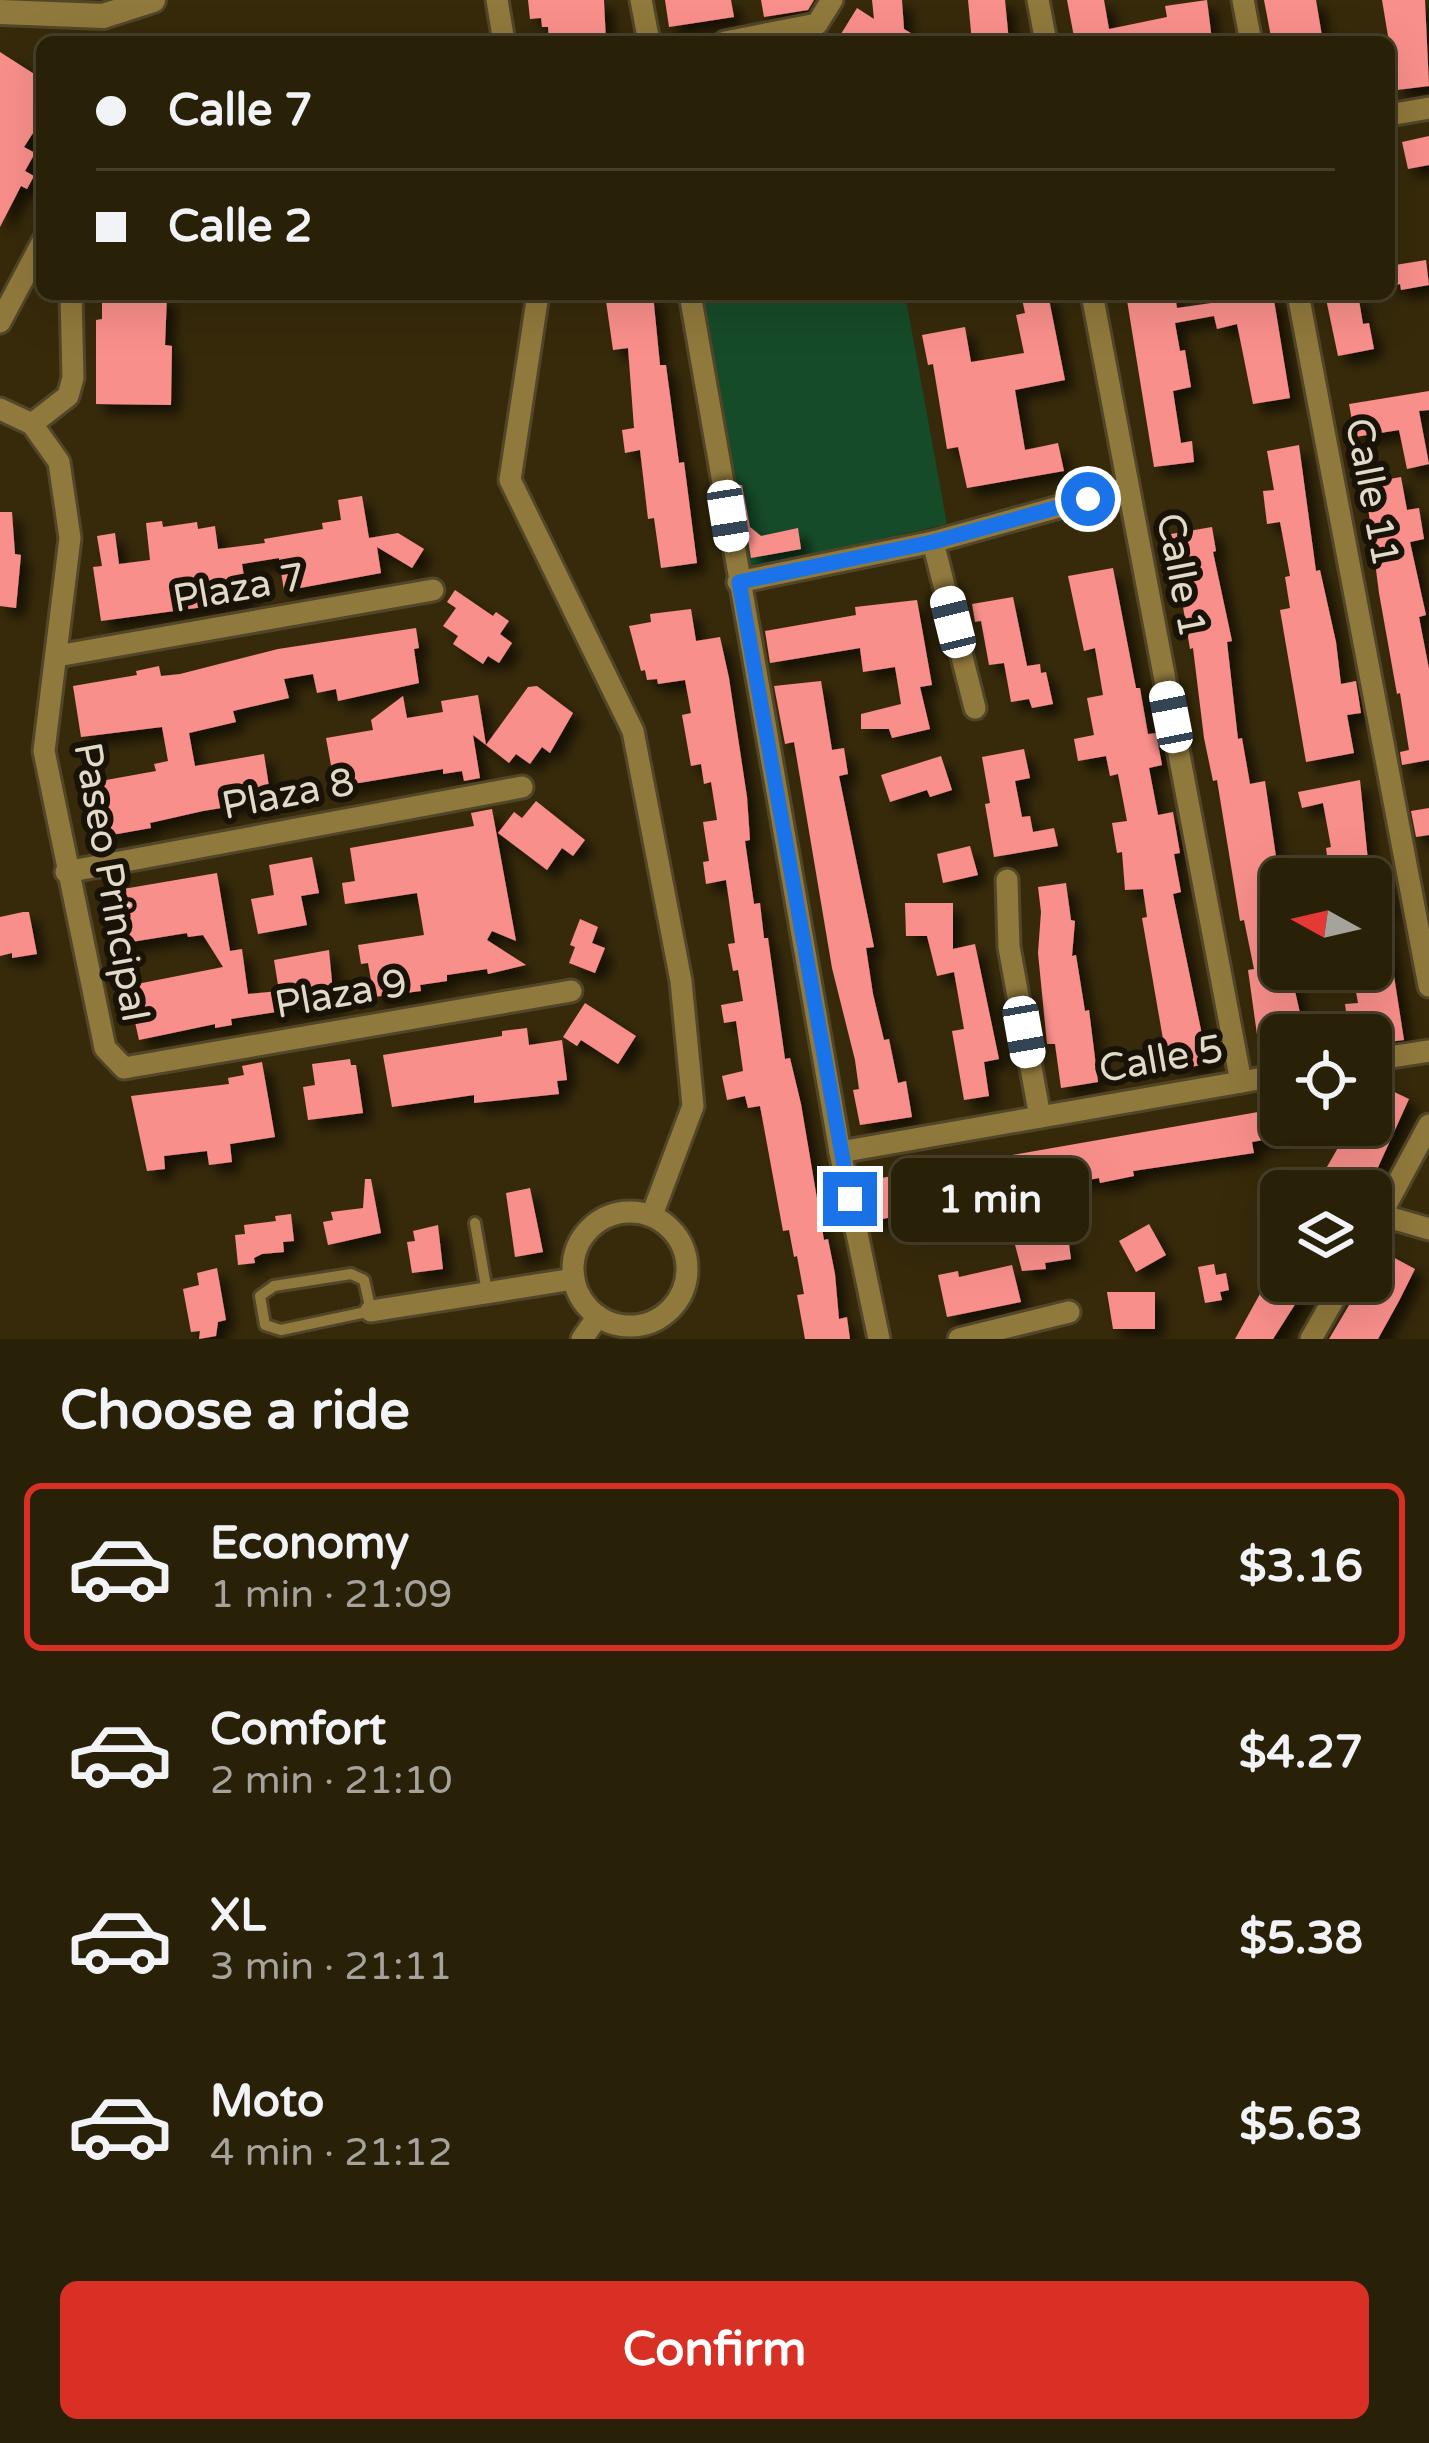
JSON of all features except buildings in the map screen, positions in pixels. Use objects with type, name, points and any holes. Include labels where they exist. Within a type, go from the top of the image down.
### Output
[{"type":"street","points":[[0,12],[103,16],[153,0]]},
{"type":"street","points":[[496,0],[503,36]]},
{"type":"street","points":[[641,0],[648,36]]},
{"type":"street","points":[[756,36],[817,24],[832,0]]},
{"type":"street","points":[[1038,0],[1045,36]]},
{"type":"street","points":[[1243,0],[1250,36]]},
{"type":"street","points":[[1395,114],[1429,107]]},
{"type":"street","points":[[0,322],[36,254]]},
{"type":"street","points":[[0,409],[32,424],[68,396],[73,378],[71,300]]},
{"type":"street","points":[[537,300],[510,480],[633,731],[681,981],[693,1106],[652,1215]]},
{"type":"street","points":[[691,300],[840,1153],[879,1339]]},
{"type":"street","name":"Calle 1","points":[[1094,300],[1240,1082]]},
{"type":"street","name":"Calle 11","points":[[1299,300],[1429,986]]},
{"type":"street","name":"Paseo Principal","points":[[32,424],[59,463],[70,538],[44,751],[104,1048],[124,1068]]},
{"type":"street","points":[[739,582],[933,542],[1127,488]]},
{"type":"street","points":[[933,542],[975,708]]},
{"type":"street","name":"Plaza 7","points":[[57,656],[433,590]]},
{"type":"street","name":"Plaza 8","points":[[66,872],[522,787]]},
{"type":"street","points":[[1007,880],[1009,946],[1040,1118]]},
{"type":"street","name":"Plaza 9","points":[[124,1068],[571,991]]},
{"type":"street","points":[[1392,1057],[1429,1051]]},
{"type":"street","name":"Calle 5","points":[[840,1153],[1260,1079]]},
{"type":"street","points":[[1392,1194],[1429,1125]]},
{"type":"street","points":[[618,1213],[652,1215],[681,1241],[687,1260],[687,1280],[653,1331],[598,1316],[587,1306],[574,1279],[579,1245],[602,1219],[618,1213]]},
{"type":"street","points":[[1392,1226],[1429,1229]]},
{"type":"street","points":[[371,1312],[574,1279]]},
{"type":"street","points":[[1310,1339],[1332,1302]]},
{"type":"street","points":[[959,1339],[1069,1312]]},
{"type":"street","points":[[582,1339],[598,1316]]},
{"type":"lane","points":[[475,1223],[487,1292]]},
{"type":"lane","points":[[351,1274],[364,1280],[371,1312],[281,1330],[265,1325],[260,1295],[274,1286],[351,1274]]},
{"type":"green space","points":[[696,300],[906,300],[947,524],[750,569],[739,561]]},
{"type":"route","points":[[850,1199],[739,582],[933,542],[1088,499]]}]
